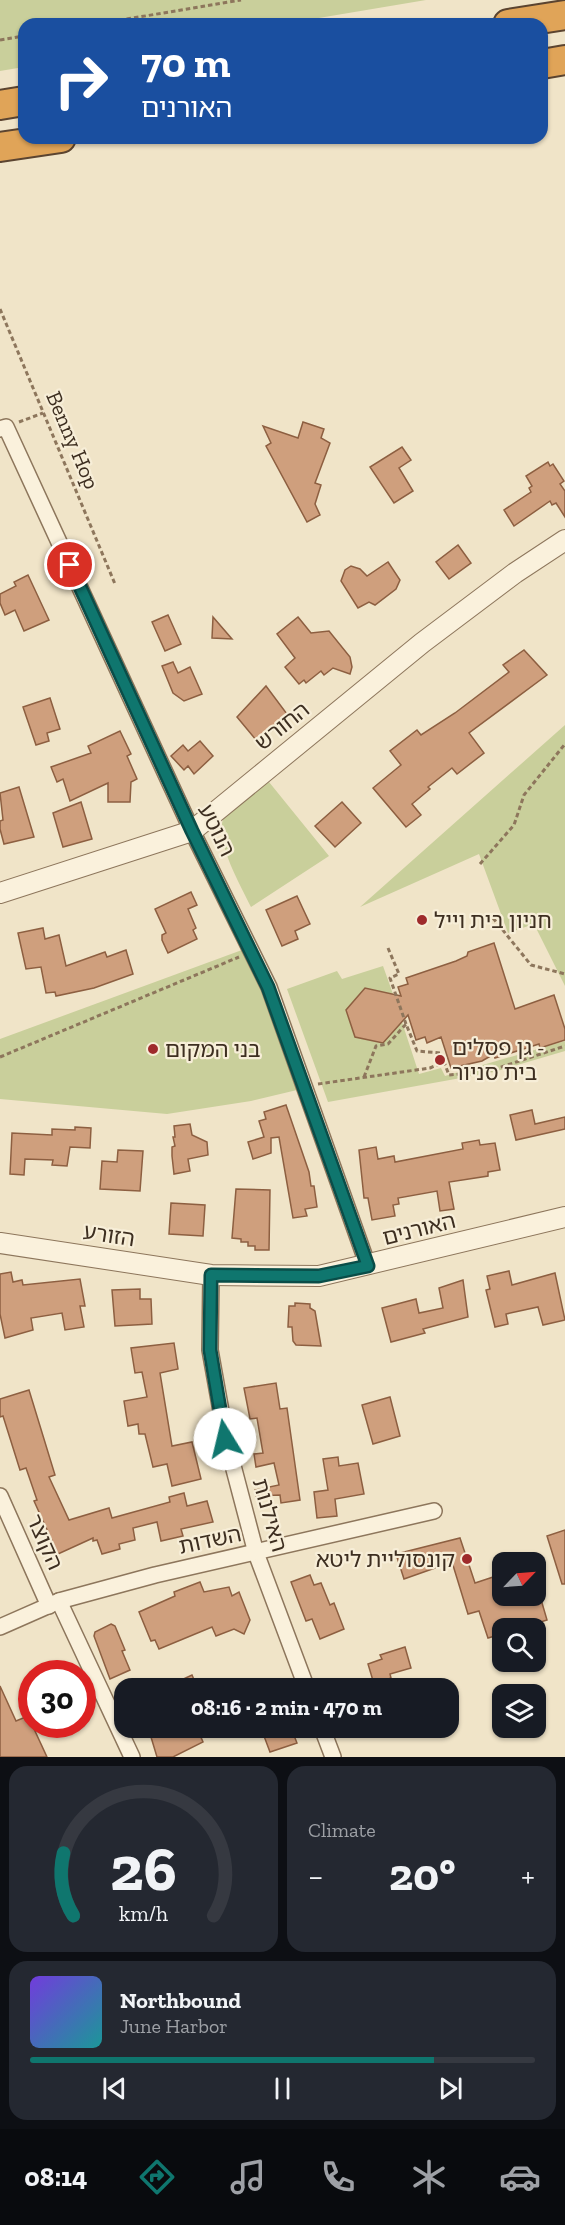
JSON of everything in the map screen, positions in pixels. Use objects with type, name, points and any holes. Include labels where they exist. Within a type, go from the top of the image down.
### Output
[{"type":"highway","points":[[546,18],[565,15]]},
{"type":"highway","points":[[548,63],[565,60]]},
{"type":"highway","points":[[0,105],[18,102]]},
{"type":"highway","points":[[0,147],[20,144]]},
{"type":"street","name":"הנוטע","points":[[3,428],[192,831],[268,987],[368,1266]]},
{"type":"street","name":"החורש","points":[[0,892],[192,831],[422,643],[514,573],[565,540]]},
{"type":"street","name":"האורנים","points":[[211,1275],[319,1276],[565,1217]]},
{"type":"street","name":"הזורע","points":[[0,1243],[211,1275]]},
{"type":"street","name":"האילנות","points":[[211,1275],[212,1361],[225,1439],[256,1553],[303,1678]]},
{"type":"street","name":"הקוצר","points":[[0,1496],[132,1757]]},
{"type":"street","name":"השדות","points":[[0,1627],[54,1604],[155,1575],[434,1511]]},
{"type":"street","points":[[326,1738],[333,1757]]},
{"type":"path","points":[[133,18],[241,0]]},
{"type":"path","points":[[0,40],[18,37]]},
{"type":"path","name":"Benny Hop","points":[[0,309],[115,584]]},
{"type":"path","points":[[3,428],[43,413]]},
{"type":"path","points":[[480,864],[514,825],[524,795],[565,744]]},
{"type":"path","points":[[493,918],[531,965],[565,974]]},
{"type":"path","points":[[388,948],[399,974],[390,978],[417,1051],[441,1053],[449,1075],[486,1072],[565,1046]]},
{"type":"path","points":[[0,1057],[252,952]]},
{"type":"path","points":[[364,1077],[376,1046],[388,1044],[406,1024]]},
{"type":"path","points":[[304,1086],[430,1068],[444,1062]]},
{"type":"green space","points":[[0,0],[426,0],[319,18],[18,18],[18,68],[0,71]]},
{"type":"green space","points":[[565,725],[565,986],[534,924],[508,933],[479,854],[360,907]]},
{"type":"green space","points":[[269,782],[329,856],[251,907],[228,859],[224,846],[222,822],[231,809]]},
{"type":"green space","points":[[242,950],[262,988],[297,1090],[251,1101],[167,1114],[0,1099],[0,1039]]},
{"type":"green space","points":[[383,966],[393,994],[365,988],[346,1010],[355,1037],[383,1043],[402,1022],[419,1074],[441,1068],[445,1076],[565,1041],[565,1051],[494,1072],[328,1102],[287,989],[337,971],[342,979]]},
{"type":"building","points":[[303,422],[324,429],[321,438],[330,443],[315,483],[321,485],[315,504],[320,515],[307,522],[266,446],[271,443],[263,426],[298,438]]},
{"type":"building","points":[[402,447],[411,460],[399,468],[413,491],[394,503],[370,467]]},
{"type":"building","points":[[548,462],[550,466],[553,464],[564,481],[560,484],[565,491],[565,517],[556,503],[552,505],[550,501],[514,526],[504,510],[531,492],[529,488],[532,486],[526,476]]},
{"type":"building","points":[[458,545],[471,563],[449,579],[436,562]]},
{"type":"building","points":[[388,562],[400,580],[396,589],[375,605],[369,602],[358,608],[341,581],[345,570],[351,566],[360,569],[367,576]]},
{"type":"building","points":[[28,575],[49,620],[24,631],[15,610],[5,615],[0,603],[0,594],[16,586],[14,582]]},
{"type":"building","points":[[168,615],[181,644],[165,651],[152,622]]},
{"type":"building","points":[[213,617],[232,639],[212,638]]},
{"type":"building","points":[[298,617],[311,633],[329,631],[350,657],[352,667],[350,674],[333,668],[324,675],[321,671],[306,683],[304,680],[299,684],[285,667],[295,658],[277,634]]},
{"type":"building","points":[[524,650],[547,675],[469,733],[484,753],[457,774],[452,768],[428,787],[430,789],[412,804],[421,815],[406,827],[373,788],[401,765],[390,751],[417,730],[421,735],[455,713],[509,672],[503,665]]},
{"type":"building","points":[[173,662],[178,673],[190,667],[202,694],[184,701],[173,693],[162,666]]},
{"type":"building","points":[[266,686],[287,714],[283,723],[257,741],[237,717]]},
{"type":"building","points":[[50,698],[60,729],[47,733],[49,741],[36,745],[23,707]]},
{"type":"building","points":[[120,731],[131,754],[127,756],[137,779],[131,782],[130,802],[108,802],[108,783],[70,801],[63,779],[57,782],[51,767],[91,753],[88,746]]},
{"type":"building","points":[[200,741],[213,756],[194,774],[188,766],[184,770],[171,756],[183,745],[188,751]]},
{"type":"building","points":[[19,787],[34,837],[4,844],[0,829],[0,821],[3,820],[0,793]]},
{"type":"building","points":[[81,802],[92,839],[63,847],[53,813]]},
{"type":"building","points":[[342,802],[361,823],[335,847],[315,826]]},
{"type":"building","points":[[191,892],[197,905],[188,909],[196,928],[193,930],[197,939],[168,953],[162,940],[162,935],[166,933],[155,909]]},
{"type":"building","points":[[297,896],[310,924],[295,931],[298,939],[282,946],[266,910]]},
{"type":"building","points":[[43,928],[45,939],[59,935],[66,966],[105,952],[107,957],[126,950],[133,974],[94,988],[56,996],[55,992],[46,993],[41,967],[26,969],[18,933]]},
{"type":"building","points":[[494,943],[515,1009],[554,995],[565,1029],[565,1040],[540,1048],[539,1044],[495,1058],[494,1054],[482,1061],[451,1068],[441,1037],[427,1043],[425,1037],[416,1040],[408,1015],[383,1043],[355,1037],[346,1010],[365,988],[401,996],[398,987],[408,984],[406,978],[456,961],[467,956],[468,952]]},
{"type":"building","points":[[286,1105],[309,1172],[311,1186],[314,1186],[317,1207],[305,1209],[307,1216],[293,1218],[279,1137],[271,1138],[271,1153],[253,1159],[248,1142],[264,1137],[259,1121],[266,1119],[264,1112]]},
{"type":"building","points":[[532,1110],[535,1124],[565,1117],[565,1129],[516,1140],[510,1115]]},
{"type":"building","points":[[190,1124],[192,1135],[207,1142],[208,1155],[188,1159],[190,1171],[174,1174],[172,1147],[175,1146],[174,1126]]},
{"type":"building","points":[[75,1127],[91,1128],[90,1148],[70,1147],[67,1166],[52,1165],[53,1160],[25,1159],[24,1175],[10,1174],[12,1133],[52,1135],[52,1129],[75,1130]]},
{"type":"building","points":[[479,1140],[480,1145],[495,1143],[500,1170],[488,1172],[488,1176],[449,1182],[454,1209],[440,1211],[437,1191],[398,1198],[399,1204],[393,1205],[395,1216],[372,1220],[368,1198],[364,1198],[359,1150],[376,1147],[378,1159],[394,1156],[395,1162],[463,1149],[462,1143]]},
{"type":"building","points":[[118,1150],[143,1151],[140,1191],[100,1189],[102,1161],[117,1162]]},
{"type":"building","points":[[236,1189],[270,1190],[269,1250],[255,1250],[255,1246],[248,1246],[248,1242],[232,1238]]},
{"type":"building","points":[[171,1203],[205,1205],[203,1236],[169,1234]]},
{"type":"building","points":[[509,1271],[512,1285],[555,1273],[565,1320],[543,1325],[538,1307],[506,1314],[508,1324],[495,1327],[486,1290],[490,1289],[487,1276]]},
{"type":"building","points":[[11,1272],[13,1282],[22,1280],[23,1285],[80,1279],[85,1306],[80,1306],[84,1327],[65,1330],[62,1313],[31,1318],[33,1330],[5,1338],[0,1314],[0,1274]]},
{"type":"building","points":[[463,1280],[468,1317],[423,1329],[425,1333],[391,1342],[382,1308],[416,1299],[419,1313],[443,1308],[439,1288]]},
{"type":"building","points":[[140,1289],[140,1299],[151,1299],[152,1324],[115,1326],[112,1290]]},
{"type":"building","points":[[295,1303],[310,1304],[310,1308],[315,1311],[321,1346],[296,1345],[293,1341],[292,1327],[288,1327],[289,1306],[295,1306]]},
{"type":"building","points":[[174,1343],[178,1369],[160,1373],[172,1446],[192,1442],[201,1479],[172,1486],[167,1464],[153,1467],[145,1434],[139,1434],[138,1424],[128,1426],[124,1401],[147,1397],[142,1372],[135,1373],[131,1348]]},
{"type":"building","points":[[276,1383],[280,1409],[287,1408],[300,1500],[281,1503],[280,1495],[256,1496],[255,1490],[279,1485],[274,1463],[256,1467],[254,1454],[263,1453],[257,1418],[250,1419],[244,1388]]},
{"type":"building","points":[[29,1390],[55,1475],[49,1477],[69,1520],[109,1508],[112,1518],[170,1502],[169,1497],[184,1493],[187,1506],[207,1501],[213,1522],[181,1529],[183,1536],[161,1541],[157,1522],[133,1528],[135,1540],[119,1544],[120,1549],[102,1554],[97,1540],[93,1541],[93,1538],[58,1554],[34,1501],[37,1500],[26,1468],[20,1470],[3,1416],[0,1417],[0,1399]]},
{"type":"building","points":[[390,1397],[400,1436],[373,1444],[362,1405]]},
{"type":"building","points":[[338,1457],[339,1466],[358,1463],[364,1494],[335,1499],[337,1516],[317,1518],[314,1492],[328,1490],[323,1459]]},
{"type":"building","points":[[565,1530],[565,1584],[562,1584],[547,1536]]},
{"type":"building","points":[[460,1538],[475,1583],[492,1577],[492,1606],[543,1606],[547,1620],[546,1618],[492,1618],[492,1637],[488,1638],[479,1611],[468,1614],[452,1562],[404,1579],[396,1554]]},
{"type":"building","points":[[310,1575],[314,1585],[321,1583],[330,1605],[334,1603],[344,1629],[320,1639],[312,1619],[306,1621],[291,1582]]},
{"type":"building","points":[[200,1582],[204,1592],[229,1587],[232,1596],[239,1592],[250,1620],[244,1634],[234,1629],[216,1636],[212,1627],[159,1649],[155,1640],[151,1641],[139,1612],[175,1596],[174,1592]]},
{"type":"building","points":[[111,1624],[115,1626],[125,1650],[122,1651],[130,1670],[110,1679],[94,1636],[95,1632]]},
{"type":"building","points":[[405,1647],[411,1668],[390,1674],[391,1678],[372,1678],[368,1664],[382,1659],[380,1655]]},
{"type":"building","points":[[0,1686],[16,1721],[18,1720],[18,1738],[38,1738],[47,1757],[0,1757]]},
{"type":"building","points":[[151,1738],[201,1738],[203,1742],[173,1757],[157,1757]]},
{"type":"building","points":[[265,1738],[295,1738],[297,1743],[270,1752]]},
{"type":"place","name":"חניון בית וייל","points":[[422,920]]},
{"type":"place","name":"בני המקום","points":[[153,1049]]},
{"type":"place","name":"גן פסלים - בית סניור","points":[[440,1060]]},
{"type":"place","name":"קונסוליית ליטא","points":[[467,1559]]},
{"type":"route","points":[[70,565],[192,831],[268,987],[368,1266],[319,1276],[211,1275],[210,1350],[225,1439]]}]
